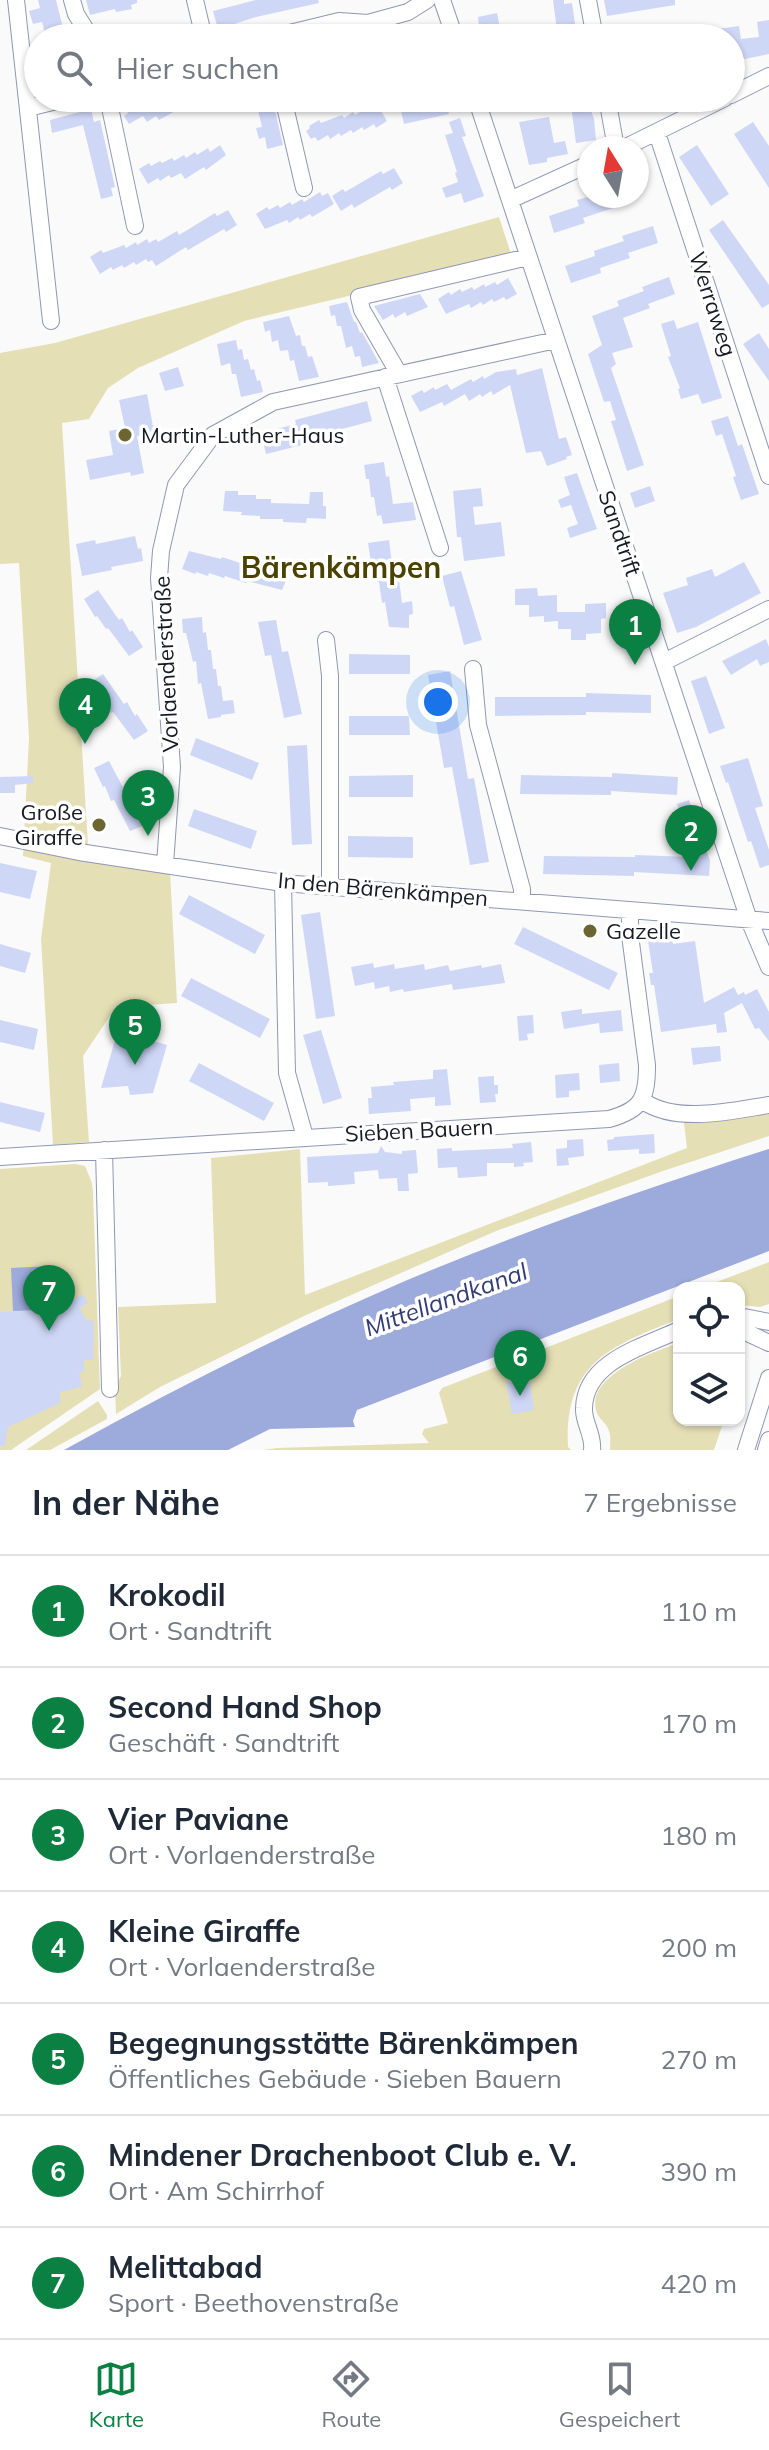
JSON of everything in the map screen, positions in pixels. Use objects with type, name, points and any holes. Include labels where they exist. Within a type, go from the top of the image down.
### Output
[{"type":"street","points":[[16,0],[24,72]]},
{"type":"street","points":[[72,0],[82,24]]},
{"type":"street","points":[[195,0],[201,24]]},
{"type":"street","points":[[327,24],[339,21],[368,23],[408,12],[427,0]]},
{"type":"street","points":[[442,0],[450,24]]},
{"type":"street","points":[[588,0],[592,24]]},
{"type":"street","points":[[745,88],[769,76]]},
{"type":"street","points":[[28,112],[51,321]]},
{"type":"street","points":[[111,112],[135,226]]},
{"type":"street","points":[[286,112],[304,188]]},
{"type":"street","name":"Sandtrift","points":[[481,112],[749,920],[769,967]]},
{"type":"street","points":[[610,112],[614,136]]},
{"type":"street","points":[[649,137],[698,112]]},
{"type":"street","name":"Werraweg","points":[[657,133],[769,476]]},
{"type":"street","points":[[510,200],[577,169]]},
{"type":"street","points":[[440,548],[392,376],[359,297],[528,257]]},
{"type":"street","name":"Vorlaenderstraße","points":[[165,864],[172,767],[159,578],[161,551],[176,485],[213,435],[273,402],[556,340]]},
{"type":"street","points":[[664,662],[769,609]]},
{"type":"street","points":[[326,640],[330,676],[330,886]]},
{"type":"street","points":[[473,669],[478,725],[522,889],[522,900]]},
{"type":"street","name":"In den Bärenkämpen","points":[[0,836],[79,852],[283,883],[769,921]]},
{"type":"street","points":[[283,883],[287,1073],[305,1137]]},
{"type":"street","points":[[630,912],[630,935],[647,1065],[643,1101],[663,1112],[682,1114],[736,1111],[769,1105]]},
{"type":"street","name":"Sieben Bauern","points":[[0,1157],[609,1119],[633,1110],[643,1101]]},
{"type":"street","points":[[104,1150],[110,1389]]},
{"type":"street","points":[[745,1317],[769,1322]]},
{"type":"street","points":[[745,1332],[769,1343]]},
{"type":"street","points":[[592,1450],[593,1442],[583,1410],[586,1396],[597,1376],[615,1359],[673,1333]]},
{"type":"street","points":[[746,1450],[769,1378]]},
{"type":"street","points":[[766,1450],[769,1440]]},
{"type":"shaded area","points":[[499,217],[512,257],[244,321],[138,368],[108,388],[89,419],[62,423],[89,861],[170,871],[177,1003],[116,1007],[83,1056],[89,1142],[53,1145],[41,939],[51,863],[23,856],[29,738],[19,563],[0,564],[0,353],[55,343]]},
{"type":"shaded area","points":[[769,1114],[769,1136],[496,1231],[306,1315],[160,1387],[116,1414],[115,1389],[121,1376],[118,1307],[216,1303],[211,1158],[300,1149],[305,1295],[687,1148],[684,1123]]},
{"type":"shaded area","points":[[85,1166],[93,1192],[100,1389],[11,1450],[0,1450],[0,1169]]},
{"type":"shaded area","points":[[769,1262],[769,1304],[760,1307],[745,1306],[745,1282],[717,1282]]},
{"type":"shaded area","points":[[673,1298],[673,1322],[613,1349],[583,1377],[574,1395],[569,1418],[568,1447],[571,1450],[263,1450],[429,1443],[422,1434],[424,1429],[448,1423],[439,1393],[442,1388]]},
{"type":"shaded area","points":[[673,1345],[673,1426],[722,1426],[714,1450],[610,1450],[609,1431],[598,1416],[596,1397],[602,1386],[625,1366]]},
{"type":"shaded area","points":[[98,1401],[107,1419],[50,1450],[26,1450]]},
{"type":"water","name":"Mittellandkanal","points":[[769,1149],[769,1251],[689,1282],[673,1282],[673,1288],[357,1410],[353,1421],[355,1427],[270,1429],[228,1450],[64,1450],[232,1361],[405,1281],[677,1179]]},
{"type":"water","points":[[50,1266],[52,1310],[13,1311],[11,1268]]},
{"type":"building","points":[[38,0],[56,0],[62,24],[33,24],[29,11],[40,8]]},
{"type":"building","points":[[86,0],[137,0],[137,3],[131,5],[132,9],[116,12],[115,9],[90,15]]},
{"type":"building","points":[[256,0],[318,0],[319,3],[234,24],[217,24],[213,11]]},
{"type":"building","points":[[553,0],[572,3],[575,24],[556,24]]},
{"type":"building","points":[[604,0],[675,0],[675,5],[607,16]]},
{"type":"building","points":[[497,13],[499,24],[479,24],[478,17]]},
{"type":"building","points":[[769,20],[769,54],[745,59],[745,39],[759,37],[757,22]]},
{"type":"building","points":[[92,112],[94,122],[100,120],[115,187],[111,188],[113,196],[101,199],[83,125],[52,133],[50,120]]},
{"type":"building","points":[[174,112],[159,120],[156,116],[147,122],[143,116],[129,124],[124,116],[128,113]]},
{"type":"building","points":[[258,112],[275,112],[283,145],[267,149],[265,137],[259,139],[256,128],[262,127]]},
{"type":"building","points":[[353,112],[355,115],[360,112],[382,112],[387,121],[376,128],[374,124],[353,133],[351,130],[341,136],[339,133],[330,139],[328,135],[318,141],[315,137],[311,139],[306,131],[319,120],[321,123],[342,115],[344,118]]},
{"type":"building","points":[[401,112],[449,114],[404,124]]},
{"type":"building","points":[[572,112],[591,112],[596,136],[577,136],[577,143]]},
{"type":"building","points":[[549,117],[554,143],[565,141],[568,154],[529,165],[519,122]]},
{"type":"building","points":[[460,118],[466,136],[462,137],[484,196],[464,203],[461,193],[446,198],[442,188],[458,182],[445,135],[453,133],[449,122]]},
{"type":"building","points":[[753,122],[769,146],[769,188],[734,134]]},
{"type":"building","points":[[220,145],[226,155],[206,170],[204,167],[185,179],[181,173],[171,178],[169,175],[160,181],[158,178],[148,184],[139,169],[149,163],[151,166],[172,158],[174,161],[195,152],[197,155],[208,148],[210,152]]},
{"type":"building","points":[[697,145],[729,194],[711,206],[679,157]]},
{"type":"building","points":[[394,168],[403,183],[354,208],[352,204],[341,211],[332,196],[381,171],[383,174]]},
{"type":"building","points":[[320,192],[322,196],[328,193],[334,204],[312,217],[310,214],[300,220],[298,217],[289,223],[287,220],[265,229],[256,214],[267,207],[269,210],[278,205],[280,208],[302,199],[304,202]]},
{"type":"building","points":[[577,207],[613,208],[583,218],[585,223],[554,233],[549,216]]},
{"type":"building","points":[[228,210],[237,225],[188,250],[186,247],[156,266],[152,260],[148,262],[146,259],[124,268],[122,265],[113,270],[111,267],[100,274],[90,257],[101,250],[103,253],[124,245],[126,248],[147,239],[149,243],[156,239],[158,242],[177,231],[179,235],[215,213],[217,216]]},
{"type":"building","points":[[723,220],[769,285],[769,304],[762,308],[709,230]]},
{"type":"building","points":[[653,226],[658,243],[628,253],[630,258],[600,268],[601,273],[571,283],[565,266],[595,256],[594,251],[624,241],[622,236]]},
{"type":"building","points":[[669,277],[675,294],[623,318],[633,347],[612,353],[616,364],[611,368],[644,465],[627,471],[611,421],[616,420],[610,401],[604,402],[588,354],[602,345],[592,316],[619,306],[617,301],[644,291],[642,287]]},
{"type":"building","points":[[508,278],[517,294],[506,300],[504,297],[494,302],[492,299],[471,308],[469,304],[446,314],[438,299],[460,289],[462,292],[472,287],[474,290],[495,282],[497,285]]},
{"type":"building","points":[[420,294],[428,307],[407,316],[405,312],[395,318],[393,314],[383,320],[374,306]]},
{"type":"building","points":[[347,302],[354,322],[379,363],[362,367],[360,356],[355,357],[352,346],[346,348],[341,326],[337,326],[335,315],[331,316],[329,306]]},
{"type":"building","points":[[289,316],[308,357],[312,356],[319,377],[299,381],[288,350],[280,351],[278,340],[272,342],[270,330],[265,332],[263,322]]},
{"type":"building","points":[[674,320],[677,329],[698,322],[722,398],[702,404],[698,394],[681,399],[661,324]]},
{"type":"building","points":[[759,333],[769,349],[769,381],[743,344]]},
{"type":"building","points":[[236,340],[244,360],[248,359],[257,381],[260,380],[263,392],[241,397],[230,363],[221,366],[217,344]]},
{"type":"building","points":[[178,367],[184,386],[165,391],[159,373]]},
{"type":"building","points":[[542,368],[559,439],[566,437],[572,455],[547,466],[541,451],[526,453],[510,385],[493,395],[491,391],[469,401],[465,394],[444,406],[442,402],[420,412],[411,396],[447,384],[451,390],[471,379],[473,382],[483,376],[484,379],[496,372],[516,369],[517,375]]},
{"type":"building","name":"Martin-Luther-Haus","points":[[147,394],[154,432],[137,436],[144,473],[131,476],[130,472],[90,480],[86,460],[113,455],[109,431],[125,428],[119,400]]},
{"type":"building","points":[[367,401],[372,421],[301,440],[302,445],[266,454],[261,433],[296,424],[295,420]]},
{"type":"building","points":[[728,416],[738,446],[742,444],[759,494],[741,500],[722,434],[716,436],[711,421]]},
{"type":"building","points":[[384,462],[393,504],[413,502],[416,520],[383,524],[381,515],[377,516],[364,465]]},
{"type":"building","points":[[577,473],[597,529],[570,538],[567,528],[578,524],[571,505],[561,508],[558,500],[570,495],[564,477]]},
{"type":"building","points":[[650,486],[655,501],[635,508],[630,493]]},
{"type":"building","points":[[481,488],[483,506],[473,507],[475,525],[501,522],[505,556],[464,561],[461,537],[457,537],[453,491]]},
{"type":"building","points":[[225,491],[256,495],[256,499],[271,499],[271,503],[309,504],[310,492],[323,492],[326,519],[307,518],[306,523],[283,522],[283,519],[260,519],[260,516],[241,515],[242,512],[223,511]]},
{"type":"building","points":[[135,536],[143,561],[82,576],[76,544],[95,540],[96,544]]},
{"type":"building","points":[[389,540],[394,580],[399,580],[402,603],[412,601],[413,614],[409,615],[409,628],[389,627],[385,602],[382,603],[375,568],[372,569],[368,543]]},
{"type":"building","points":[[189,551],[273,569],[276,559],[289,564],[284,577],[287,578],[282,590],[209,573],[208,576],[195,574],[182,569]]},
{"type":"building","points":[[744,562],[761,593],[696,627],[677,633],[663,593],[688,585],[686,578],[712,569],[715,577]]},
{"type":"building","points":[[461,571],[482,640],[464,645],[442,576]]},
{"type":"building","points":[[537,588],[538,596],[557,595],[557,612],[585,612],[585,604],[606,603],[606,618],[601,619],[601,633],[586,634],[586,640],[571,640],[571,629],[558,629],[558,621],[544,622],[544,616],[529,617],[529,605],[515,605],[515,589]]},
{"type":"building","points":[[98,590],[143,647],[129,656],[108,628],[95,617],[84,599]]},
{"type":"building","points":[[202,617],[203,633],[206,632],[223,701],[233,700],[235,713],[208,719],[201,683],[198,684],[196,661],[193,662],[186,633],[183,633],[182,619]]},
{"type":"building","points":[[276,620],[282,652],[288,651],[302,714],[284,718],[271,655],[265,656],[258,622]]},
{"type":"building","points":[[766,639],[769,662],[760,666],[757,659],[731,675],[722,661]]},
{"type":"building","points":[[349,654],[410,655],[410,674],[349,674]]},
{"type":"building","points":[[450,671],[468,779],[474,778],[489,862],[470,865],[452,767],[444,768],[428,675]]},
{"type":"building","points":[[103,674],[148,731],[134,740],[103,700],[100,702],[89,683]]},
{"type":"building","points":[[706,676],[725,728],[709,734],[691,681]]},
{"type":"building","points":[[586,693],[651,695],[651,713],[495,716],[495,697],[586,697]]},
{"type":"building","points":[[349,716],[409,716],[410,735],[349,735]]},
{"type":"building","points":[[196,738],[259,763],[252,780],[190,755]]},
{"type":"building","points":[[307,745],[312,844],[292,845],[287,746]]},
{"type":"building","points":[[748,758],[763,806],[755,808],[769,850],[769,865],[760,868],[720,766]]},
{"type":"building","points":[[109,761],[145,825],[130,831],[114,800],[111,801],[103,787],[94,768]]},
{"type":"building","points":[[612,773],[678,777],[677,795],[611,791],[611,795],[520,794],[521,775],[612,777]]},
{"type":"building","points":[[413,775],[413,797],[349,797],[349,776]]},
{"type":"building","points":[[33,776],[33,783],[15,785],[15,793],[0,793],[0,777]]},
{"type":"building","points":[[689,800],[710,861],[709,876],[634,872],[634,876],[543,874],[544,856],[690,857],[690,844],[677,804]]},
{"type":"building","points":[[194,809],[257,831],[251,849],[188,826]]},
{"type":"building","points":[[348,836],[413,837],[413,858],[348,857]]},
{"type":"building","points":[[0,863],[37,871],[30,899],[0,892]]},
{"type":"building","points":[[189,895],[265,935],[255,954],[179,914]]},
{"type":"building","points":[[320,912],[335,1016],[316,1019],[301,915]]},
{"type":"building","points":[[523,927],[618,973],[609,990],[514,944]]},
{"type":"building","points":[[672,938],[673,944],[695,941],[704,1003],[734,987],[738,995],[757,989],[769,1012],[769,1041],[759,1028],[755,1029],[742,1003],[724,1013],[727,1032],[717,1033],[716,1024],[661,1032],[654,985],[651,985],[649,973],[653,973],[648,941]]},
{"type":"building","points":[[0,944],[31,953],[25,973],[0,966]]},
{"type":"building","points":[[373,963],[374,968],[394,964],[395,969],[424,964],[425,970],[448,965],[450,971],[501,964],[505,983],[453,990],[452,984],[404,992],[403,989],[390,992],[389,986],[375,989],[374,982],[355,986],[351,967]]},
{"type":"building","points":[[191,978],[270,1019],[260,1038],[181,996]]},
{"type":"building","points":[[582,1009],[582,1014],[621,1010],[623,1031],[600,1033],[599,1023],[564,1029],[561,1012]]},
{"type":"building","points":[[533,1015],[534,1033],[527,1034],[528,1040],[519,1041],[517,1016]]},
{"type":"building","points":[[0,1020],[38,1029],[34,1050],[0,1042]]},
{"type":"building","points":[[118,1030],[167,1045],[153,1093],[130,1095],[128,1086],[101,1088]]},
{"type":"building","points":[[321,1030],[342,1098],[323,1104],[303,1035]]},
{"type":"building","points":[[720,1046],[721,1061],[693,1065],[691,1048]]},
{"type":"building","points":[[199,1063],[274,1103],[264,1121],[189,1081]]},
{"type":"building","points":[[619,1063],[620,1081],[600,1083],[599,1065]]},
{"type":"building","points":[[447,1069],[451,1105],[435,1106],[435,1097],[410,1099],[411,1111],[369,1114],[371,1087],[433,1079],[433,1070]]},
{"type":"building","points":[[579,1073],[580,1090],[569,1091],[569,1097],[556,1098],[555,1075]]},
{"type":"building","points":[[494,1076],[494,1085],[498,1085],[496,1102],[480,1103],[478,1077]]},
{"type":"building","points":[[0,1102],[45,1113],[40,1132],[0,1122]]},
{"type":"building","points":[[654,1134],[655,1153],[639,1154],[639,1149],[608,1151],[607,1140],[614,1137]]},
{"type":"building","points":[[583,1139],[584,1156],[568,1158],[569,1165],[557,1166],[556,1149],[567,1148],[567,1140]]},
{"type":"building","points":[[531,1142],[533,1162],[523,1163],[524,1166],[487,1163],[487,1176],[458,1178],[457,1167],[438,1168],[437,1149],[513,1148],[512,1144]]},
{"type":"building","points":[[381,1146],[385,1152],[402,1154],[402,1151],[416,1150],[418,1173],[408,1174],[409,1191],[398,1191],[397,1178],[379,1179],[378,1170],[354,1172],[355,1184],[328,1186],[328,1182],[308,1183],[307,1157],[378,1153]]},
{"type":"building","points":[[82,1294],[88,1303],[80,1308],[86,1320],[94,1321],[93,1360],[84,1360],[84,1372],[79,1372],[82,1387],[60,1392],[60,1403],[8,1427],[5,1446],[0,1446],[0,1312],[61,1309]]},
{"type":"building","points":[[529,1378],[534,1410],[512,1414],[506,1382]]},
{"type":"place","name":"Martin-Luther-Haus","points":[[125,435]]},
{"type":"place","name":"Krokodil","points":[[635,665]]},
{"type":"place","name":"Kleine Giraffe","points":[[85,744]]},
{"type":"place","name":"Große Giraffe","points":[[99,825]]},
{"type":"place","name":"Vier Paviane","points":[[148,836]]},
{"type":"place","name":"Second Hand Shop","points":[[691,871]]},
{"type":"place","name":"Gazelle","points":[[590,931]]},
{"type":"place","name":"Begegnungsstätte Bärenkämpen","points":[[135,1065]]},
{"type":"place","name":"Melittabad","points":[[49,1331]]},
{"type":"place","name":"Mindener Drachenboot Club e. V.","points":[[520,1396]]},
{"type":"district","name":"Bärenkämpen","points":[[341,568]]}]
